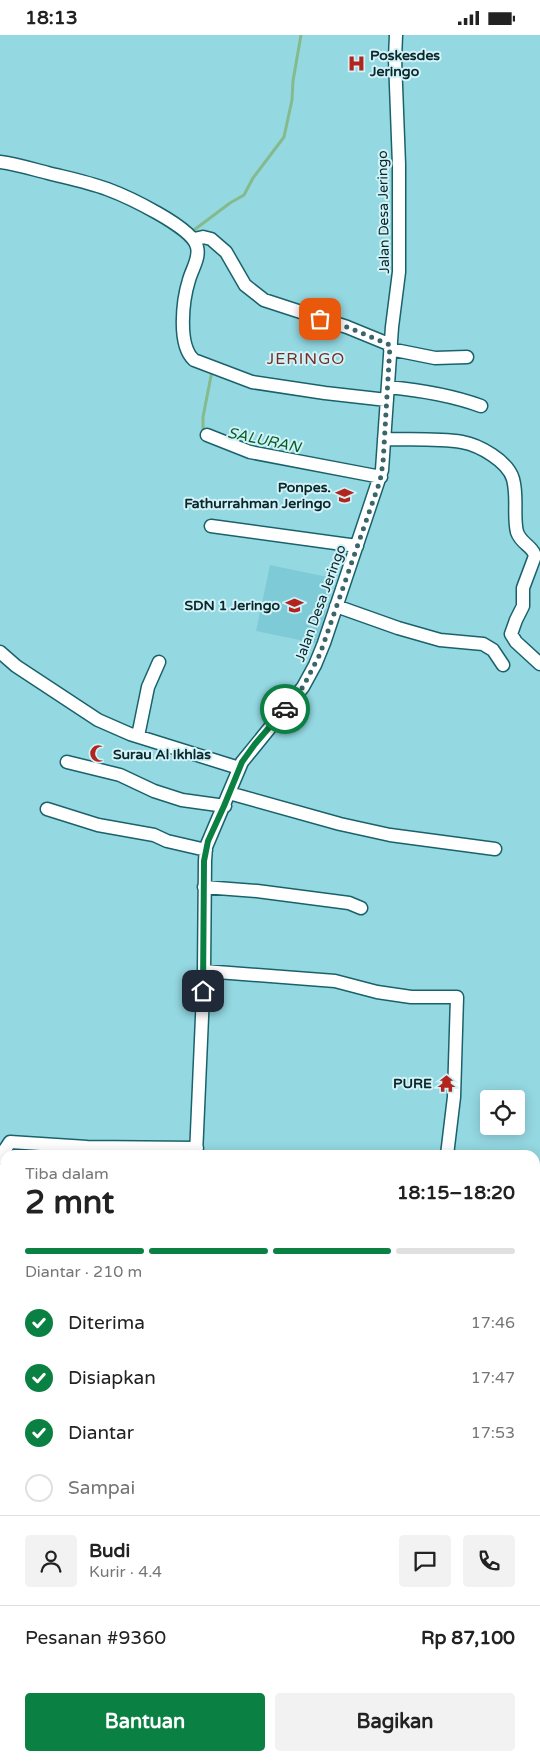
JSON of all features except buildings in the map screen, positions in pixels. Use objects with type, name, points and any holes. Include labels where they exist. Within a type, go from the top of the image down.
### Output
[{"type":"street","name":"Jalan Desa Jeringo","points":[[197,1150],[204,971],[204,887],[206,850],[210,835],[248,753],[296,697],[320,654],[381,477],[390,347],[399,272],[396,35]]},
{"type":"street","points":[[0,162],[108,189],[168,219],[194,239],[197,245],[197,256],[186,291],[183,314],[185,345],[188,354],[192,358],[209,367],[252,382],[387,394],[408,389],[452,397],[480,406]]},
{"type":"street","points":[[194,239],[203,237],[211,239],[226,252],[245,285],[264,300],[347,327],[390,347],[435,358],[467,357]]},
{"type":"street","points":[[207,435],[250,452],[381,477]]},
{"type":"street","points":[[384,439],[463,443],[488,453],[508,468],[516,489],[516,526],[518,534],[522,543],[532,550],[535,556],[524,587],[523,606],[511,634],[516,642],[540,665]]},
{"type":"street","points":[[211,527],[357,546]]},
{"type":"street","points":[[336,606],[398,628],[440,640],[483,644],[493,650],[502,665]]},
{"type":"street","points":[[0,653],[16,666],[98,720],[138,736],[240,768]]},
{"type":"street","points":[[138,736],[148,687],[159,662]]},
{"type":"street","points":[[66,763],[120,775],[154,791],[182,800],[224,806]]},
{"type":"street","points":[[229,793],[415,840],[495,849]]},
{"type":"street","points":[[47,809],[98,825],[154,835],[195,849],[206,850]]},
{"type":"street","points":[[204,887],[257,891],[349,903],[361,908]]},
{"type":"street","points":[[204,971],[335,981],[376,992],[411,997],[457,997],[454,1097],[448,1150]]},
{"type":"street","points":[[4,1150],[10,1142],[170,1150]]},
{"type":"shaded area","name":"SDN 1 Jeringo","points":[[270,565],[332,578],[319,644],[256,631]]},
{"type":"waterway","points":[[194,230],[244,195],[253,178],[284,137],[292,100],[293,81],[301,35]]},
{"type":"waterway","name":"SALURAN","points":[[203,434],[203,417],[212,371]]},
{"type":"way so far","points":[[285,709],[303,687],[320,654],[380,481],[382,470],[390,345],[347,327],[320,319]]},
{"type":"place","name":"Poskesdes Jeringo","points":[[356,63]]},
{"type":"place","name":"Ponpes. Fathurrahman Jeringo","points":[[345,495]]},
{"type":"place","name":"SDN 1 Jeringo","points":[[294,605]]},
{"type":"place","name":"Surau Al Ikhlas","points":[[99,754]]},
{"type":"place","name":"PURE","points":[[446,1083]]},
{"type":"district","name":"JERINGO","points":[[306,358]]},
{"type":"route","points":[[203,991],[204,861],[208,841],[242,762],[285,709]]}]
